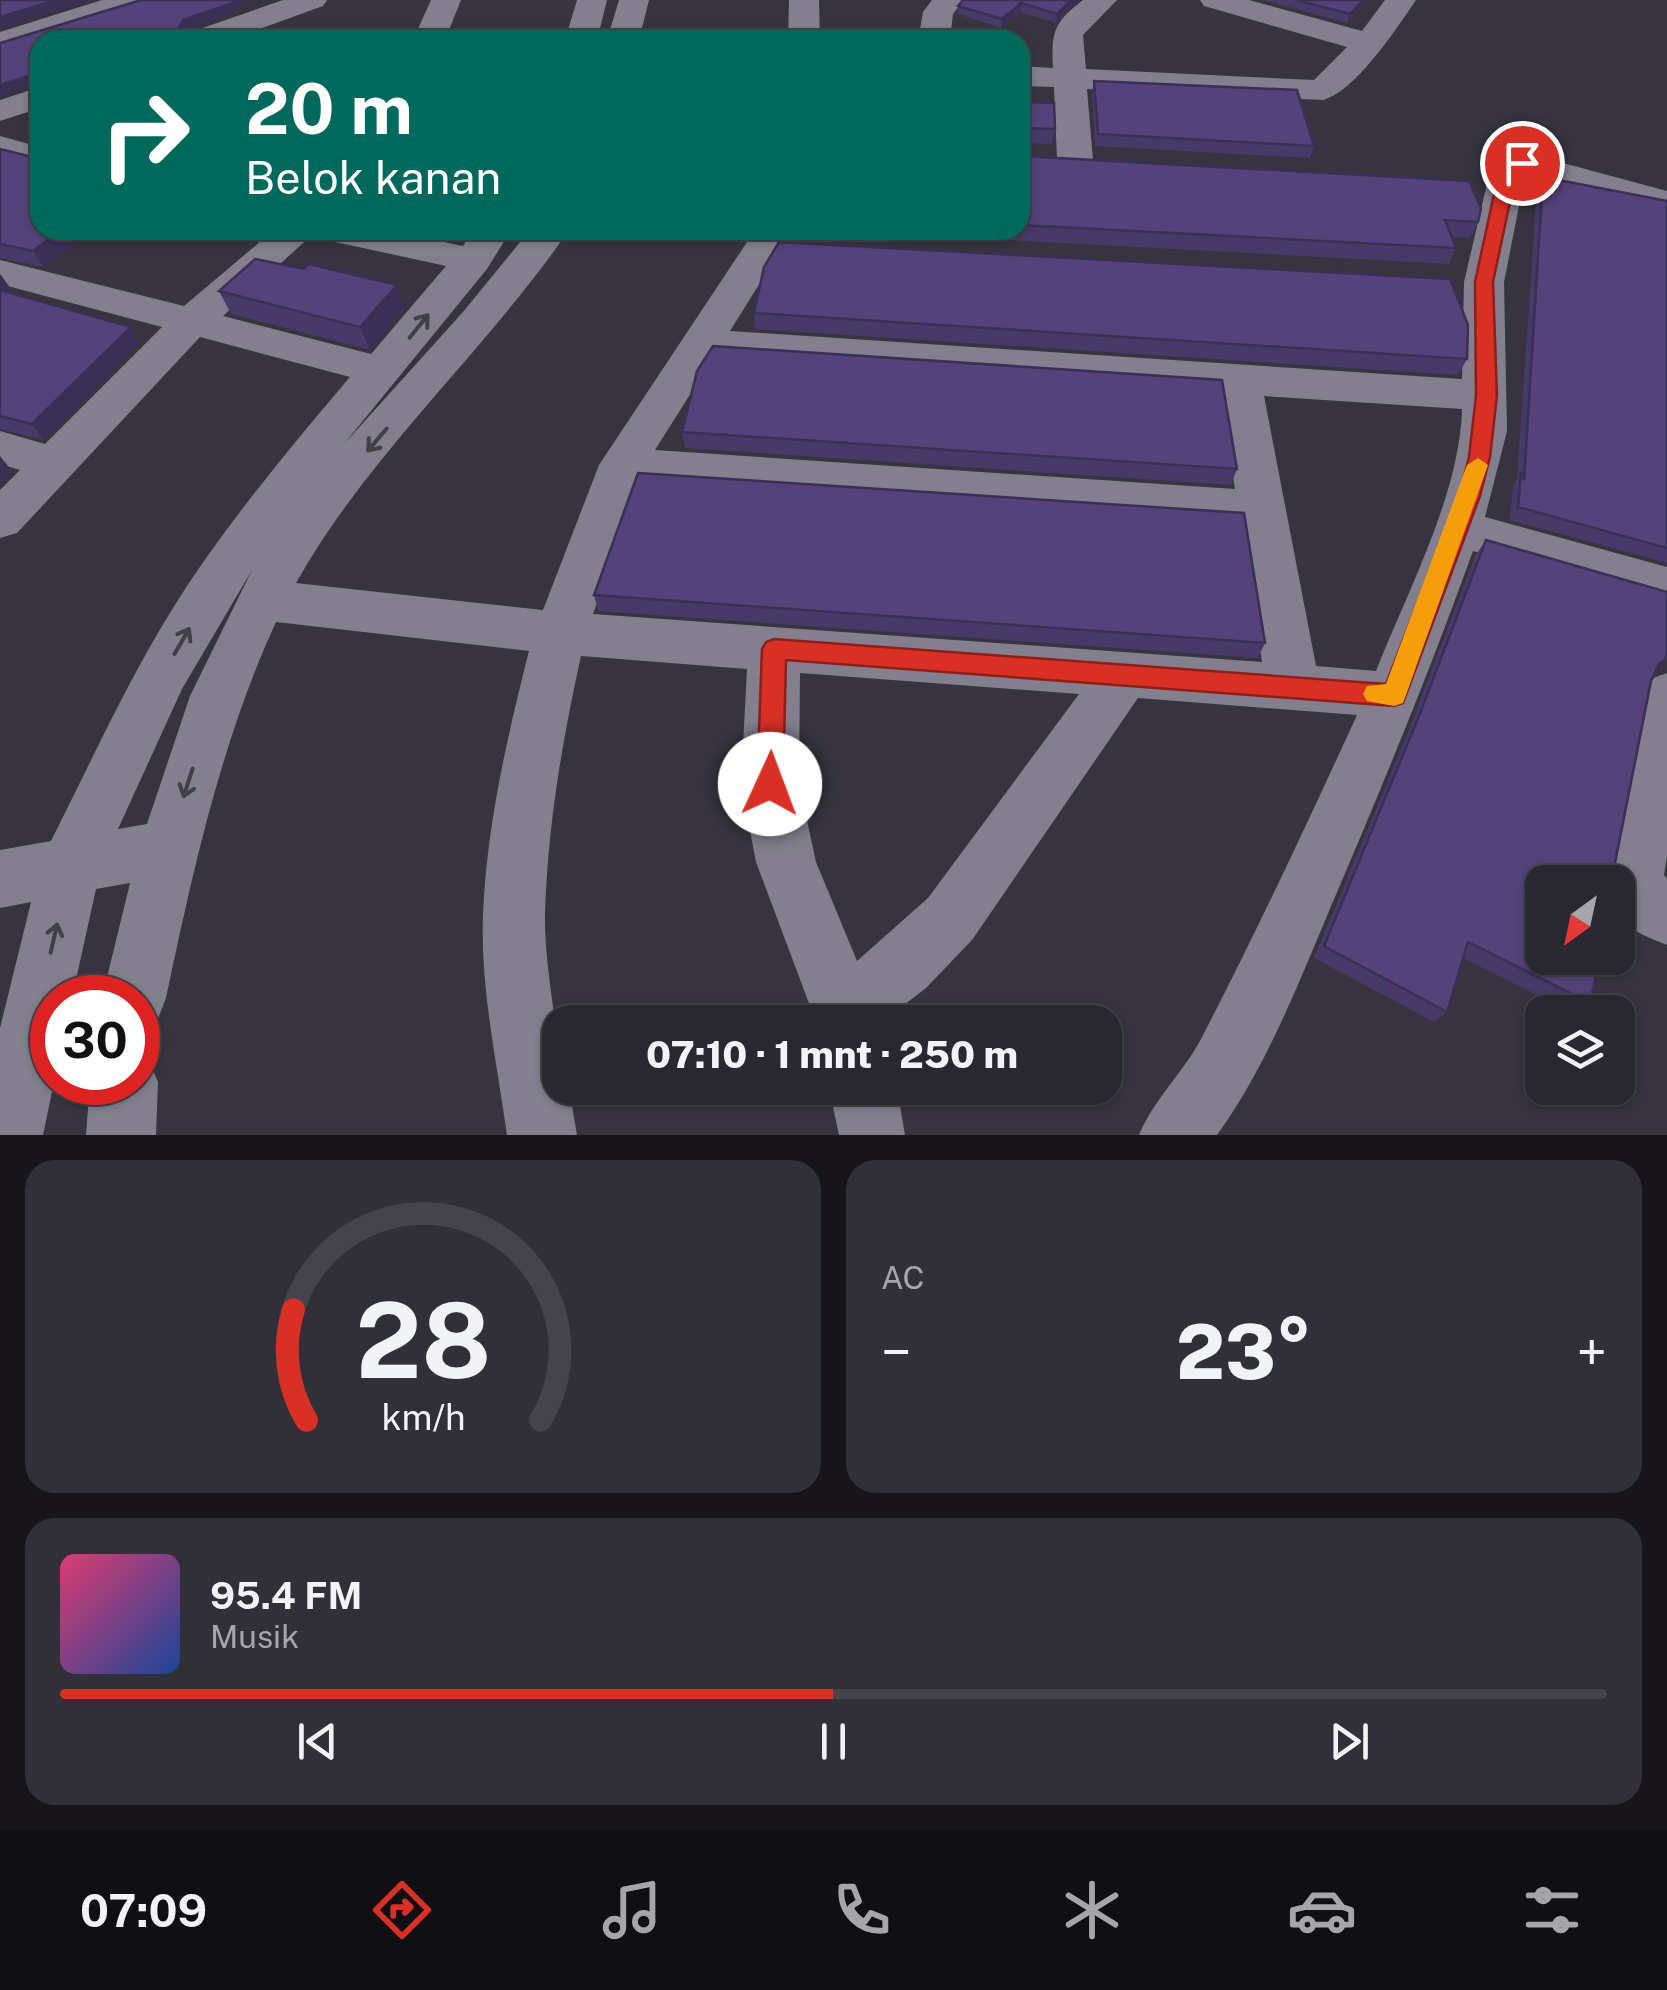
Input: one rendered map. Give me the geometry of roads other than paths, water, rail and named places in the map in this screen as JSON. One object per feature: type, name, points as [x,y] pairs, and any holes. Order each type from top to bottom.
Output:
[{"type":"street","points":[[38,30],[133,0]]},
{"type":"street","points":[[228,30],[313,0]]},
{"type":"street","points":[[300,30],[313,0]]},
{"type":"street","points":[[433,30],[446,0]]},
{"type":"street","points":[[584,30],[592,0]]},
{"type":"street","points":[[626,30],[634,0]]},
{"type":"street","points":[[804,0],[804,30]]},
{"type":"street","points":[[935,30],[938,12],[949,0]]},
{"type":"street","points":[[1075,160],[1067,34],[1078,19],[1102,0]]},
{"type":"street","points":[[1215,0],[1368,43]]},
{"type":"street","points":[[1030,76],[1323,90],[1368,43],[1401,0]]},
{"type":"street","points":[[0,42],[30,33]]},
{"type":"street","points":[[0,111],[30,100]]},
{"type":"street","points":[[0,148],[30,156]]},
{"type":"street","points":[[1038,158],[1114,162]]},
{"type":"street","points":[[1174,1135],[1217,1078],[1278,956],[1394,695],[1457,528],[1480,457],[1486,396],[1464,281],[1484,183],[1513,166],[1542,166],[1667,203]]},
{"type":"street","points":[[0,520],[191,322],[286,240]]},
{"type":"street","points":[[432,240],[483,245]]},
{"type":"street","points":[[139,975],[167,848],[207,722],[261,600],[334,492],[542,240]]},
{"type":"street","points":[[542,1135],[520,994],[514,916],[527,771],[560,632],[622,464],[702,342],[783,240]]},
{"type":"street","points":[[8,1135],[72,864],[160,679],[205,600],[276,495],[382,372],[483,245]]},
{"type":"street","points":[[0,272],[382,372]]},
{"type":"street","points":[[702,342],[1486,396]]},
{"type":"street","points":[[1239,377],[1293,687]]},
{"type":"street","points":[[0,447],[52,464]]},
{"type":"street","points":[[622,464],[1261,509]]},
{"type":"street","points":[[1457,528],[1667,587]]},
{"type":"street","points":[[261,600],[560,632],[1394,695]]},
{"type":"street","points":[[774,649],[770,784],[786,862],[843,1005]]},
{"type":"street","points":[[859,1005],[950,919],[1123,676]]},
{"type":"street","points":[[1667,696],[1634,878],[1636,890],[1667,915]]},
{"type":"street","points":[[0,879],[167,848]]},
{"type":"street","points":[[121,1135],[123,1105]]}]
